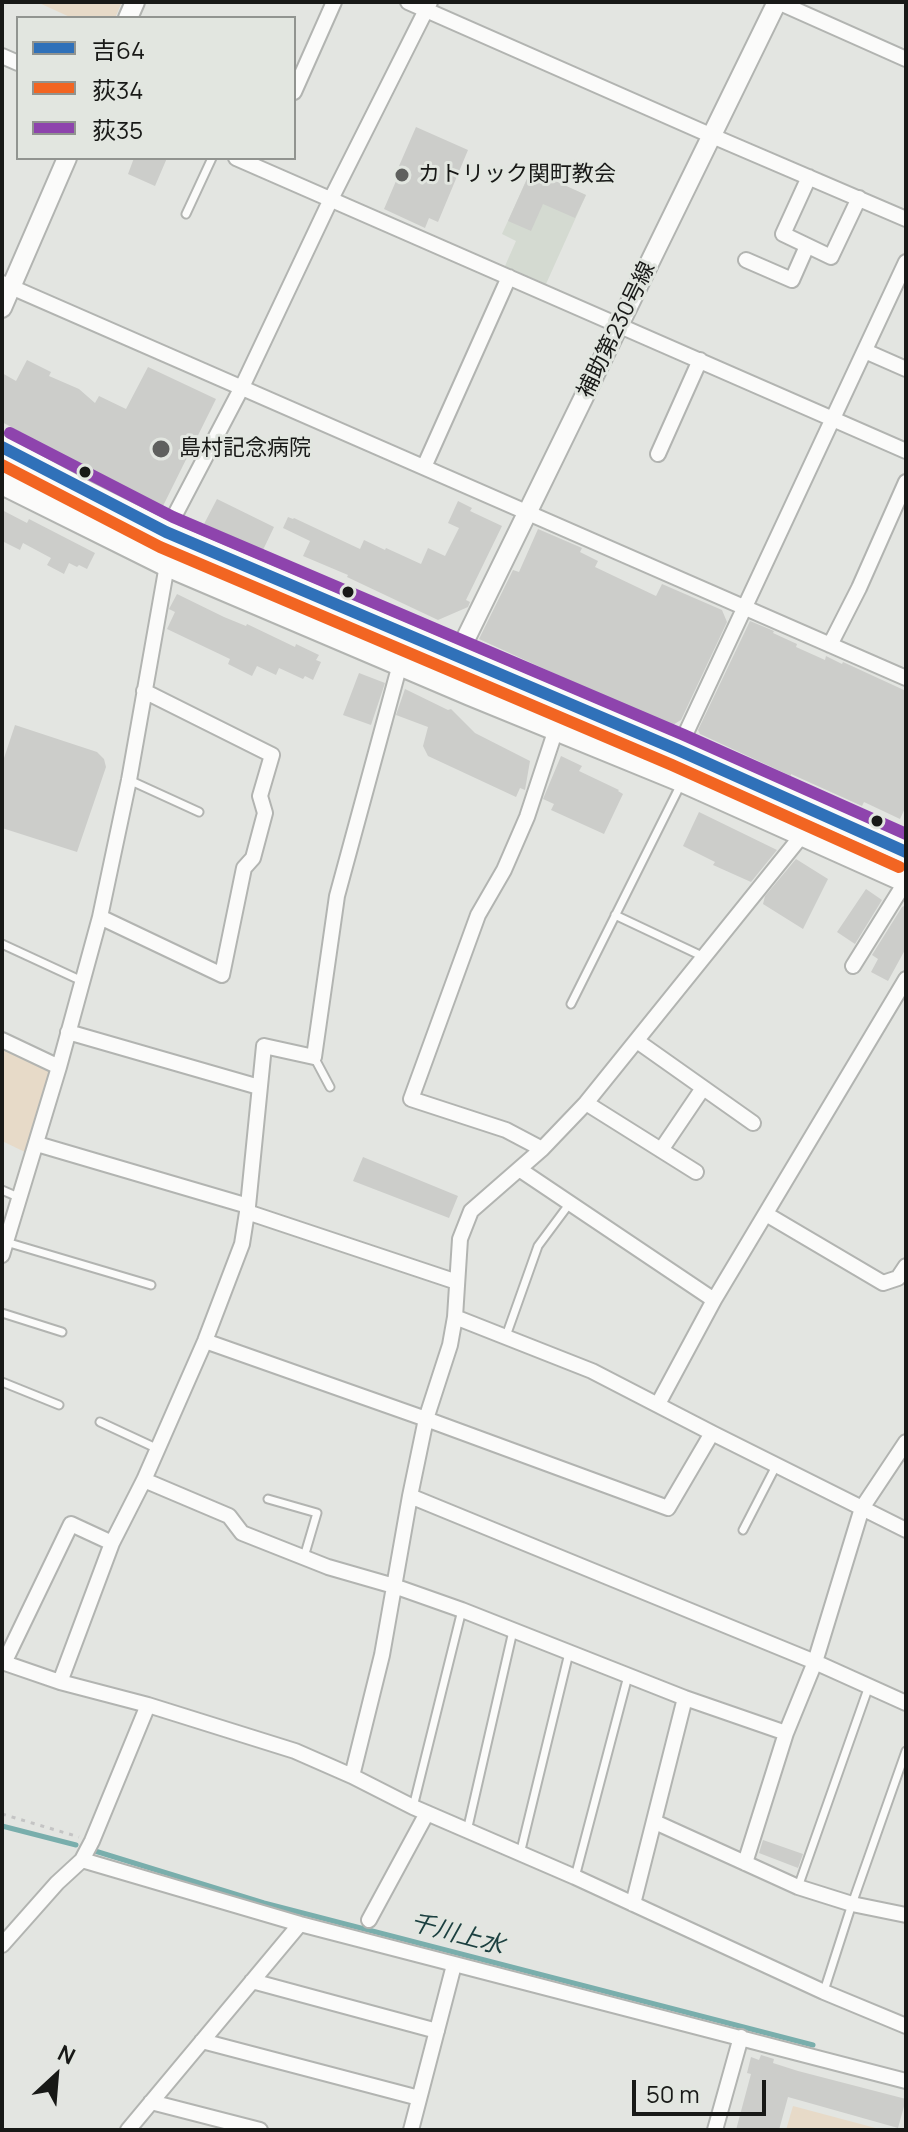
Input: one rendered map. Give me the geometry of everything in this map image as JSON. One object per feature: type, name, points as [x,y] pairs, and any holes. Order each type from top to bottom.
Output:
[{"type":"main road","points":[[2,447],[166,532],[904,846]]},
{"type":"main road","points":[[2,483],[167,565],[683,781],[906,881]]},
{"type":"street","points":[[296,88],[334,2]]},
{"type":"street","points":[[408,2],[428,6],[710,135],[906,219]]},
{"type":"street","points":[[777,2],[906,59]]},
{"type":"street","name":"補助第230号線","points":[[444,683],[777,2]]},
{"type":"street","points":[[166,532],[242,387],[331,199],[428,6]]},
{"type":"street","points":[[2,308],[6,285],[66,160]]},
{"type":"street","points":[[262,163],[331,199],[906,451]]},
{"type":"street","points":[[809,177],[783,234],[831,257],[859,198]]},
{"type":"street","points":[[746,260],[792,280],[807,246]]},
{"type":"street","points":[[678,750],[906,262]]},
{"type":"street","points":[[424,467],[509,277]]},
{"type":"street","points":[[6,285],[906,678]]},
{"type":"street","points":[[865,351],[906,369]]},
{"type":"street","points":[[658,454],[700,360]]},
{"type":"street","points":[[830,645],[906,482]]},
{"type":"street","points":[[5,1238],[37,1144],[100,917],[129,780],[167,565]]},
{"type":"street","points":[[60,1682],[112,1543],[144,1480],[205,1341],[242,1244],[264,1046],[314,1057],[337,896],[400,664]]},
{"type":"street","points":[[100,917],[222,975],[244,868],[253,858],[265,813],[260,796],[272,755],[144,691]]},
{"type":"street","points":[[542,1149],[506,1130],[411,1099],[478,915],[504,870],[527,817],[556,729]]},
{"type":"street","points":[[352,1776],[382,1655],[426,1419],[450,1345],[460,1239],[471,1211],[542,1149],[586,1103],[803,834]]},
{"type":"street","points":[[853,966],[906,881]]},
{"type":"street","points":[[658,1404],[714,1300],[906,979]]},
{"type":"street","points":[[68,1032],[259,1087]]},
{"type":"street","points":[[2,1040],[59,1067]]},
{"type":"street","points":[[637,1041],[753,1123]]},
{"type":"street","points":[[661,1150],[703,1088]]},
{"type":"street","points":[[586,1103],[696,1172]]},
{"type":"street","points":[[37,1144],[248,1209],[457,1282]]},
{"type":"street","points":[[519,1169],[714,1300]]},
{"type":"street","points":[[766,1214],[883,1283],[898,1278],[906,1266]]},
{"type":"street","points":[[455,1317],[592,1371],[906,1530]]},
{"type":"street","points":[[205,1341],[668,1508],[712,1433]]},
{"type":"street","points":[[745,1863],[786,1733],[815,1662],[862,1508],[906,1442]]},
{"type":"street","points":[[144,1480],[229,1516],[242,1533],[328,1567],[462,1610],[685,1698],[786,1733]]},
{"type":"street","points":[[410,1496],[815,1662],[906,1703]]},
{"type":"street","points":[[112,1543],[71,1524],[3,1663],[295,1751],[824,1992],[906,2026]]},
{"type":"street","points":[[633,1904],[685,1698]]},
{"type":"street","points":[[2,1945],[57,1883],[82,1860],[148,1705]]},
{"type":"street","points":[[369,1920],[420,1810]]},
{"type":"street","points":[[655,1822],[798,1887],[852,1904],[906,1915]]},
{"type":"street","points":[[82,1860],[300,1924],[906,2081]]},
{"type":"street","points":[[128,2130],[300,1924]]},
{"type":"street","points":[[411,2130],[454,1965]]},
{"type":"street","points":[[252,1981],[437,2031]]},
{"type":"street","points":[[715,2130],[741,2037]]},
{"type":"street","points":[[202,2041],[419,2098]]},
{"type":"street","points":[[151,2102],[260,2130]]},
{"type":"lane","points":[[186,214],[211,160]]},
{"type":"lane","points":[[129,780],[199,812]]},
{"type":"lane","points":[[571,1004],[683,781]]},
{"type":"lane","points":[[615,915],[704,957]]},
{"type":"lane","points":[[2,944],[82,981]]},
{"type":"lane","points":[[314,1057],[330,1087]]},
{"type":"lane","points":[[2,1190],[20,1198]]},
{"type":"lane","points":[[506,1337],[538,1246],[570,1203]]},
{"type":"lane","points":[[5,1238],[151,1285]]},
{"type":"lane","points":[[2,1313],[62,1332]]},
{"type":"lane","points":[[2,1382],[59,1405]]},
{"type":"lane","points":[[100,1422],[158,1449]]},
{"type":"lane","points":[[743,1530],[777,1464]]},
{"type":"lane","points":[[268,1499],[317,1513],[304,1557]]},
{"type":"lane","points":[[420,1810],[462,1610]]},
{"type":"lane","points":[[467,1831],[513,1631]]},
{"type":"lane","points":[[520,1854],[569,1653]]},
{"type":"lane","points":[[575,1877],[628,1676]]},
{"type":"lane","points":[[798,1887],[869,1686]]},
{"type":"lane","points":[[824,1992],[906,1751]]},
{"type":"path","points":[[2,1814],[92,1841]]},
{"type":"shaded area","points":[[37,2],[122,2],[116,16],[68,16]]},
{"type":"shaded area","points":[[531,170],[586,195],[546,284],[505,266],[516,241],[502,234]]},
{"type":"shaded area","points":[[2,1046],[51,1070],[27,1153],[2,1141]]},
{"type":"shaded area","points":[[793,2106],[883,2130],[786,2130]]},
{"type":"building","points":[[416,127],[468,150],[438,222],[429,218],[425,228],[384,209]]},
{"type":"building","points":[[133,160],[166,160],[155,186],[128,174]]},
{"type":"building","points":[[531,170],[586,195],[575,218],[543,204],[531,231],[508,221]]},
{"type":"building","points":[[27,360],[51,372],[49,376],[79,389],[95,403],[99,396],[126,409],[148,367],[216,399],[163,506],[115,484],[2,422],[2,373],[16,381]]},
{"type":"building","points":[[217,499],[274,527],[263,550],[204,524]]},
{"type":"building","points":[[458,501],[472,508],[470,511],[502,526],[466,600],[470,602],[468,607],[438,620],[303,556],[310,541],[283,528],[288,517],[294,518],[360,549],[364,540],[421,564],[428,548],[445,556],[459,528],[448,523]]},
{"type":"building","points":[[2,510],[27,523],[29,519],[95,553],[87,569],[69,563],[64,574],[47,565],[51,558],[23,543],[20,550],[2,541]]},
{"type":"building","points":[[538,529],[582,548],[580,552],[598,561],[595,567],[656,596],[662,584],[722,610],[727,622],[681,720],[671,726],[561,679],[479,639],[513,570],[519,572]]},
{"type":"building","points":[[177,594],[224,617],[319,655],[316,660],[321,662],[313,680],[279,668],[276,675],[257,666],[252,676],[228,664],[230,659],[167,629],[175,612],[169,609]]},
{"type":"building","points":[[750,621],[797,644],[796,647],[825,660],[826,656],[843,662],[906,691],[906,806],[900,819],[864,802],[862,806],[791,776],[700,734],[698,730]]},
{"type":"building","points":[[359,673],[385,683],[371,725],[343,715]]},
{"type":"building","points":[[405,689],[451,709],[475,733],[530,761],[525,790],[520,788],[516,797],[428,756],[423,746],[428,727],[396,715]]},
{"type":"building","points":[[15,725],[97,752],[104,759],[106,767],[77,852],[2,828],[2,764]]},
{"type":"building","points":[[561,756],[582,766],[579,771],[623,794],[604,834],[551,810],[554,804],[543,799]]},
{"type":"building","points":[[699,812],[777,850],[751,882],[713,865],[715,862],[683,846]]},
{"type":"building","points":[[796,859],[828,879],[803,929],[763,904],[765,896]]},
{"type":"building","points":[[866,889],[882,900],[855,944],[837,932]]},
{"type":"building","points":[[906,905],[906,948],[888,981],[871,972],[878,959],[872,955]]},
{"type":"building","points":[[363,1157],[458,1196],[449,1218],[353,1181]]},
{"type":"building","points":[[763,1840],[803,1854],[798,1868],[759,1853]]},
{"type":"building","points":[[761,2055],[774,2059],[773,2063],[798,2071],[906,2099],[898,2128],[788,2097],[779,2130],[736,2130],[751,2074],[747,2073],[751,2057],[759,2060]]},
{"type":"waterway","name":"千川上水","points":[[2,1826],[76,1845]]},
{"type":"waterway","name":"千川上水","points":[[95,1851],[264,1903],[813,2045]]},
{"type":"transit line","name":"荻35","points":[[10,433],[173,517],[684,735],[906,834]]},
{"type":"transit line","name":"吉64","points":[[2,447],[166,532],[678,750],[906,852]]},
{"type":"transit line","name":"荻34","points":[[2,465],[160,547],[672,765],[899,867]]},
{"type":"place","name":"カトリック関町教会","points":[[402,175]]},
{"type":"place","name":"島村記念病院","points":[[161,449]]}]
